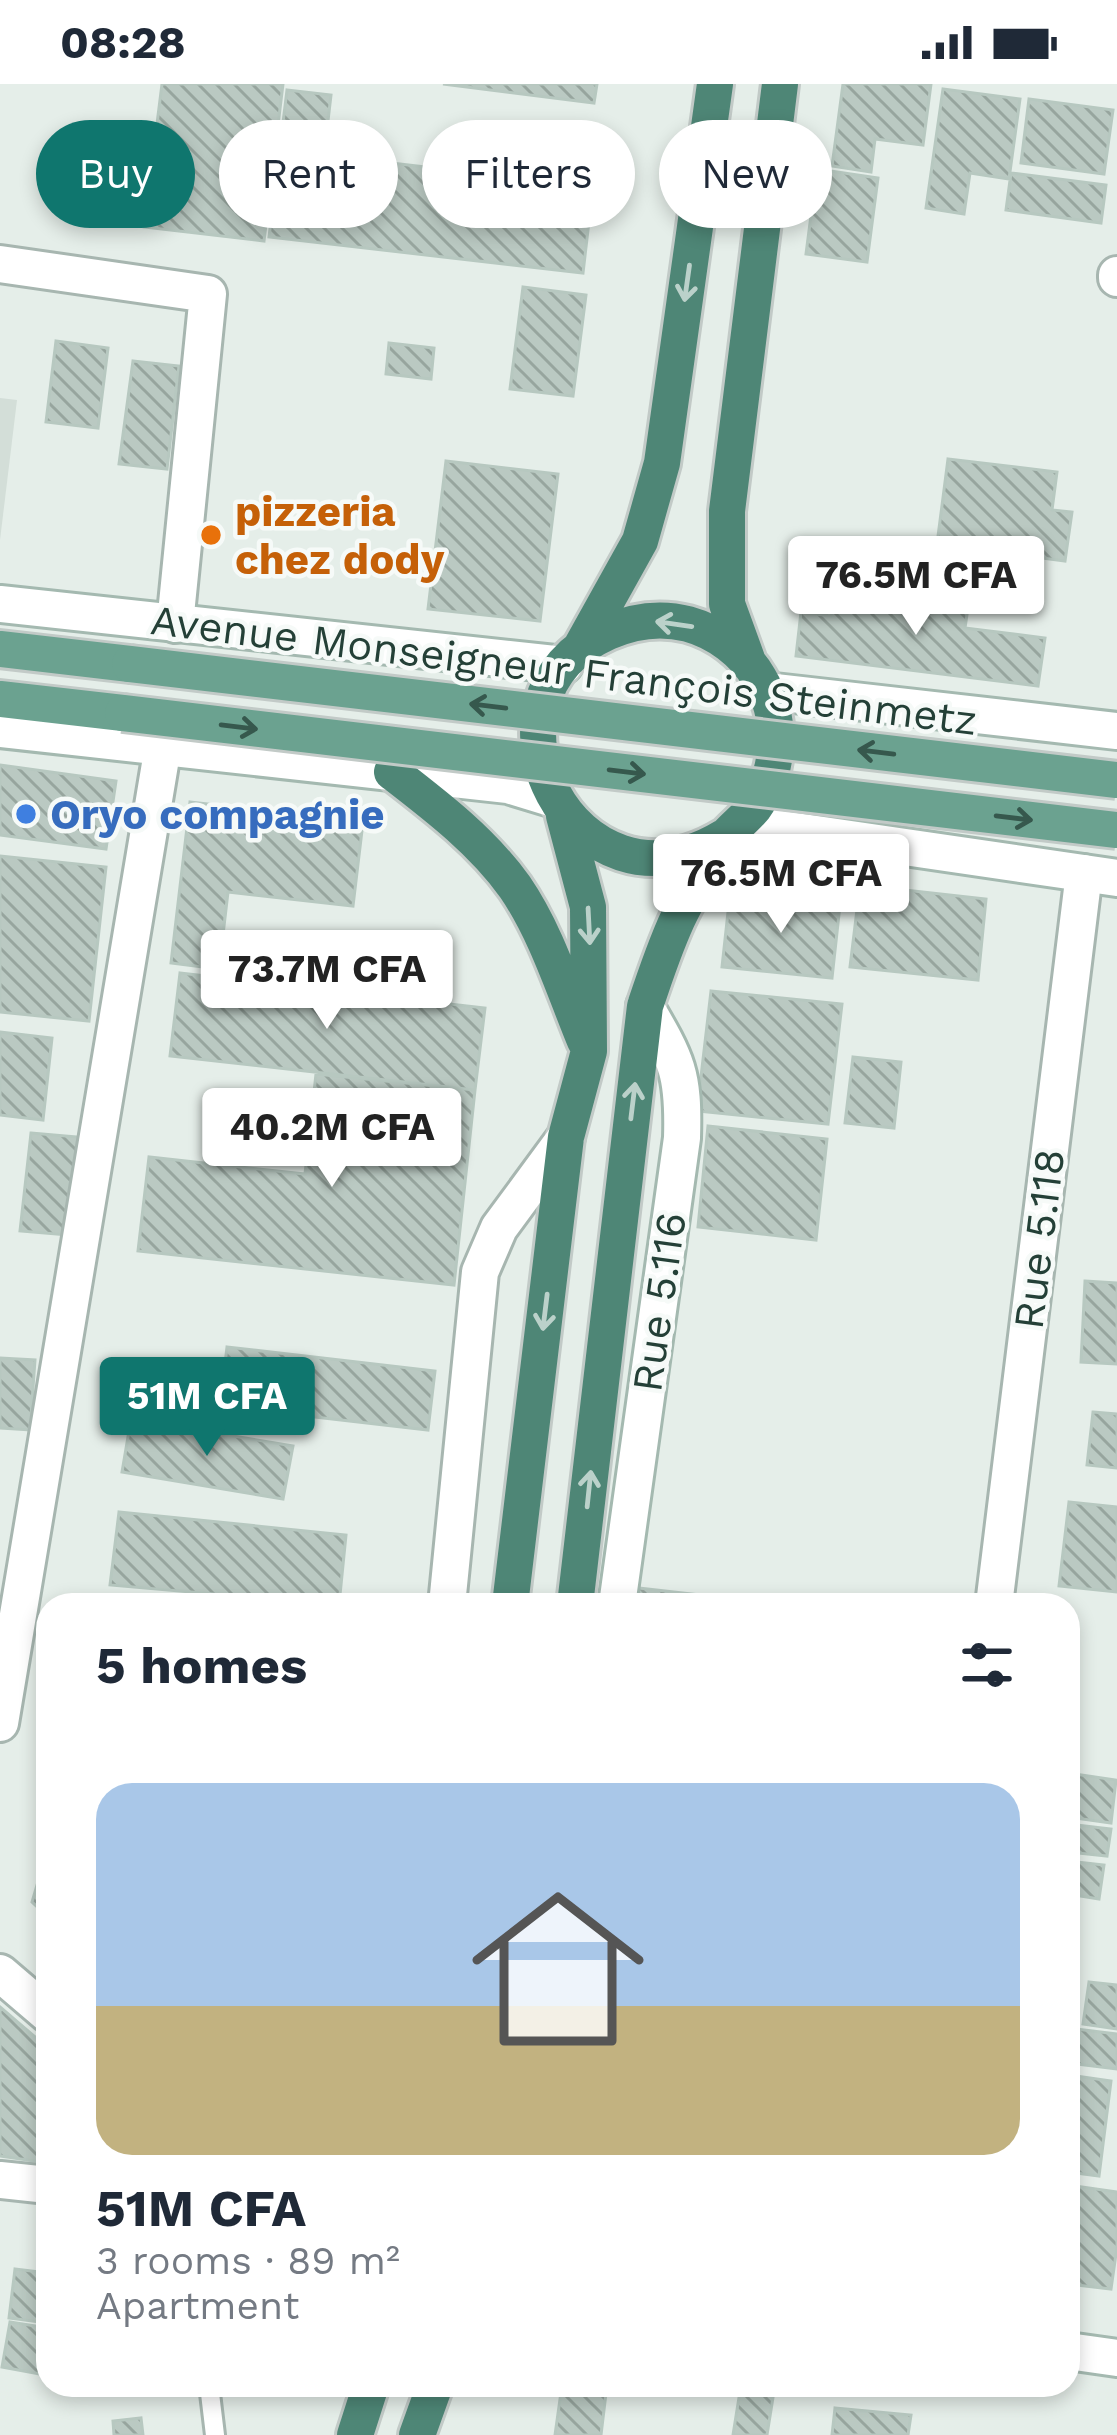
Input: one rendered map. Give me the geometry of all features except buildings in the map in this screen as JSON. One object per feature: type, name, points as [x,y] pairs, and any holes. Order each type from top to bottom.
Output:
[{"type":"highway","points":[[511,1593],[566,1137],[589,1052],[588,907],[539,759],[538,731],[549,690],[640,541],[662,463],[715,84]]},
{"type":"highway","points":[[576,1593],[645,1006],[680,913],[732,830],[760,798],[772,768],[775,721],[727,604],[728,511],[780,84]]},
{"type":"highway","points":[[572,657],[596,637],[632,623],[671,621],[708,631],[757,677]]},
{"type":"highway","points":[[392,772],[461,826],[514,886],[537,928],[589,1052]]},
{"type":"highway","points":[[558,806],[596,842],[638,857],[683,855],[732,830]]},
{"type":"highway","points":[[355,2435],[367,2397]]},
{"type":"highway","points":[[417,2435],[431,2397]]},
{"type":"main road","name":"Avenue Monseigneur François Steinmetz","points":[[0,649],[1117,780]]},
{"type":"main road","points":[[0,699],[1117,830]]},
{"type":"street","points":[[0,264],[208,295],[175,624]]},
{"type":"street","name":"Avenue Monseigneur François Steinmetz","points":[[0,604],[175,624],[572,657]]},
{"type":"street","name":"Avenue Monseigneur François Steinmetz","points":[[757,677],[1117,731]]},
{"type":"street","points":[[0,729],[508,785],[558,806]]},
{"type":"street","points":[[0,1723],[163,746]]},
{"type":"street","points":[[732,830],[1101,876]]},
{"type":"street","name":"Rue 5.118","points":[[996,1593],[1101,876]]},
{"type":"street","name":"Rue 5.116","points":[[619,1593],[682,1138],[677,1060],[645,1006]]},
{"type":"street","points":[[448,1593],[480,1272],[499,1228],[566,1137]]},
{"type":"street","points":[[0,1973],[36,2004]]},
{"type":"street","points":[[0,2180],[36,2184]]},
{"type":"street","points":[[1080,2353],[1117,2358]]},
{"type":"lane","points":[[210,2397],[215,2435]]},
{"type":"shaded area","points":[[0,398],[17,400],[0,540]]},
{"type":"place","name":"pizzeria chez dody","points":[[211,535]]},
{"type":"place","name":"Oryo compagnie","points":[[26,814]]}]
